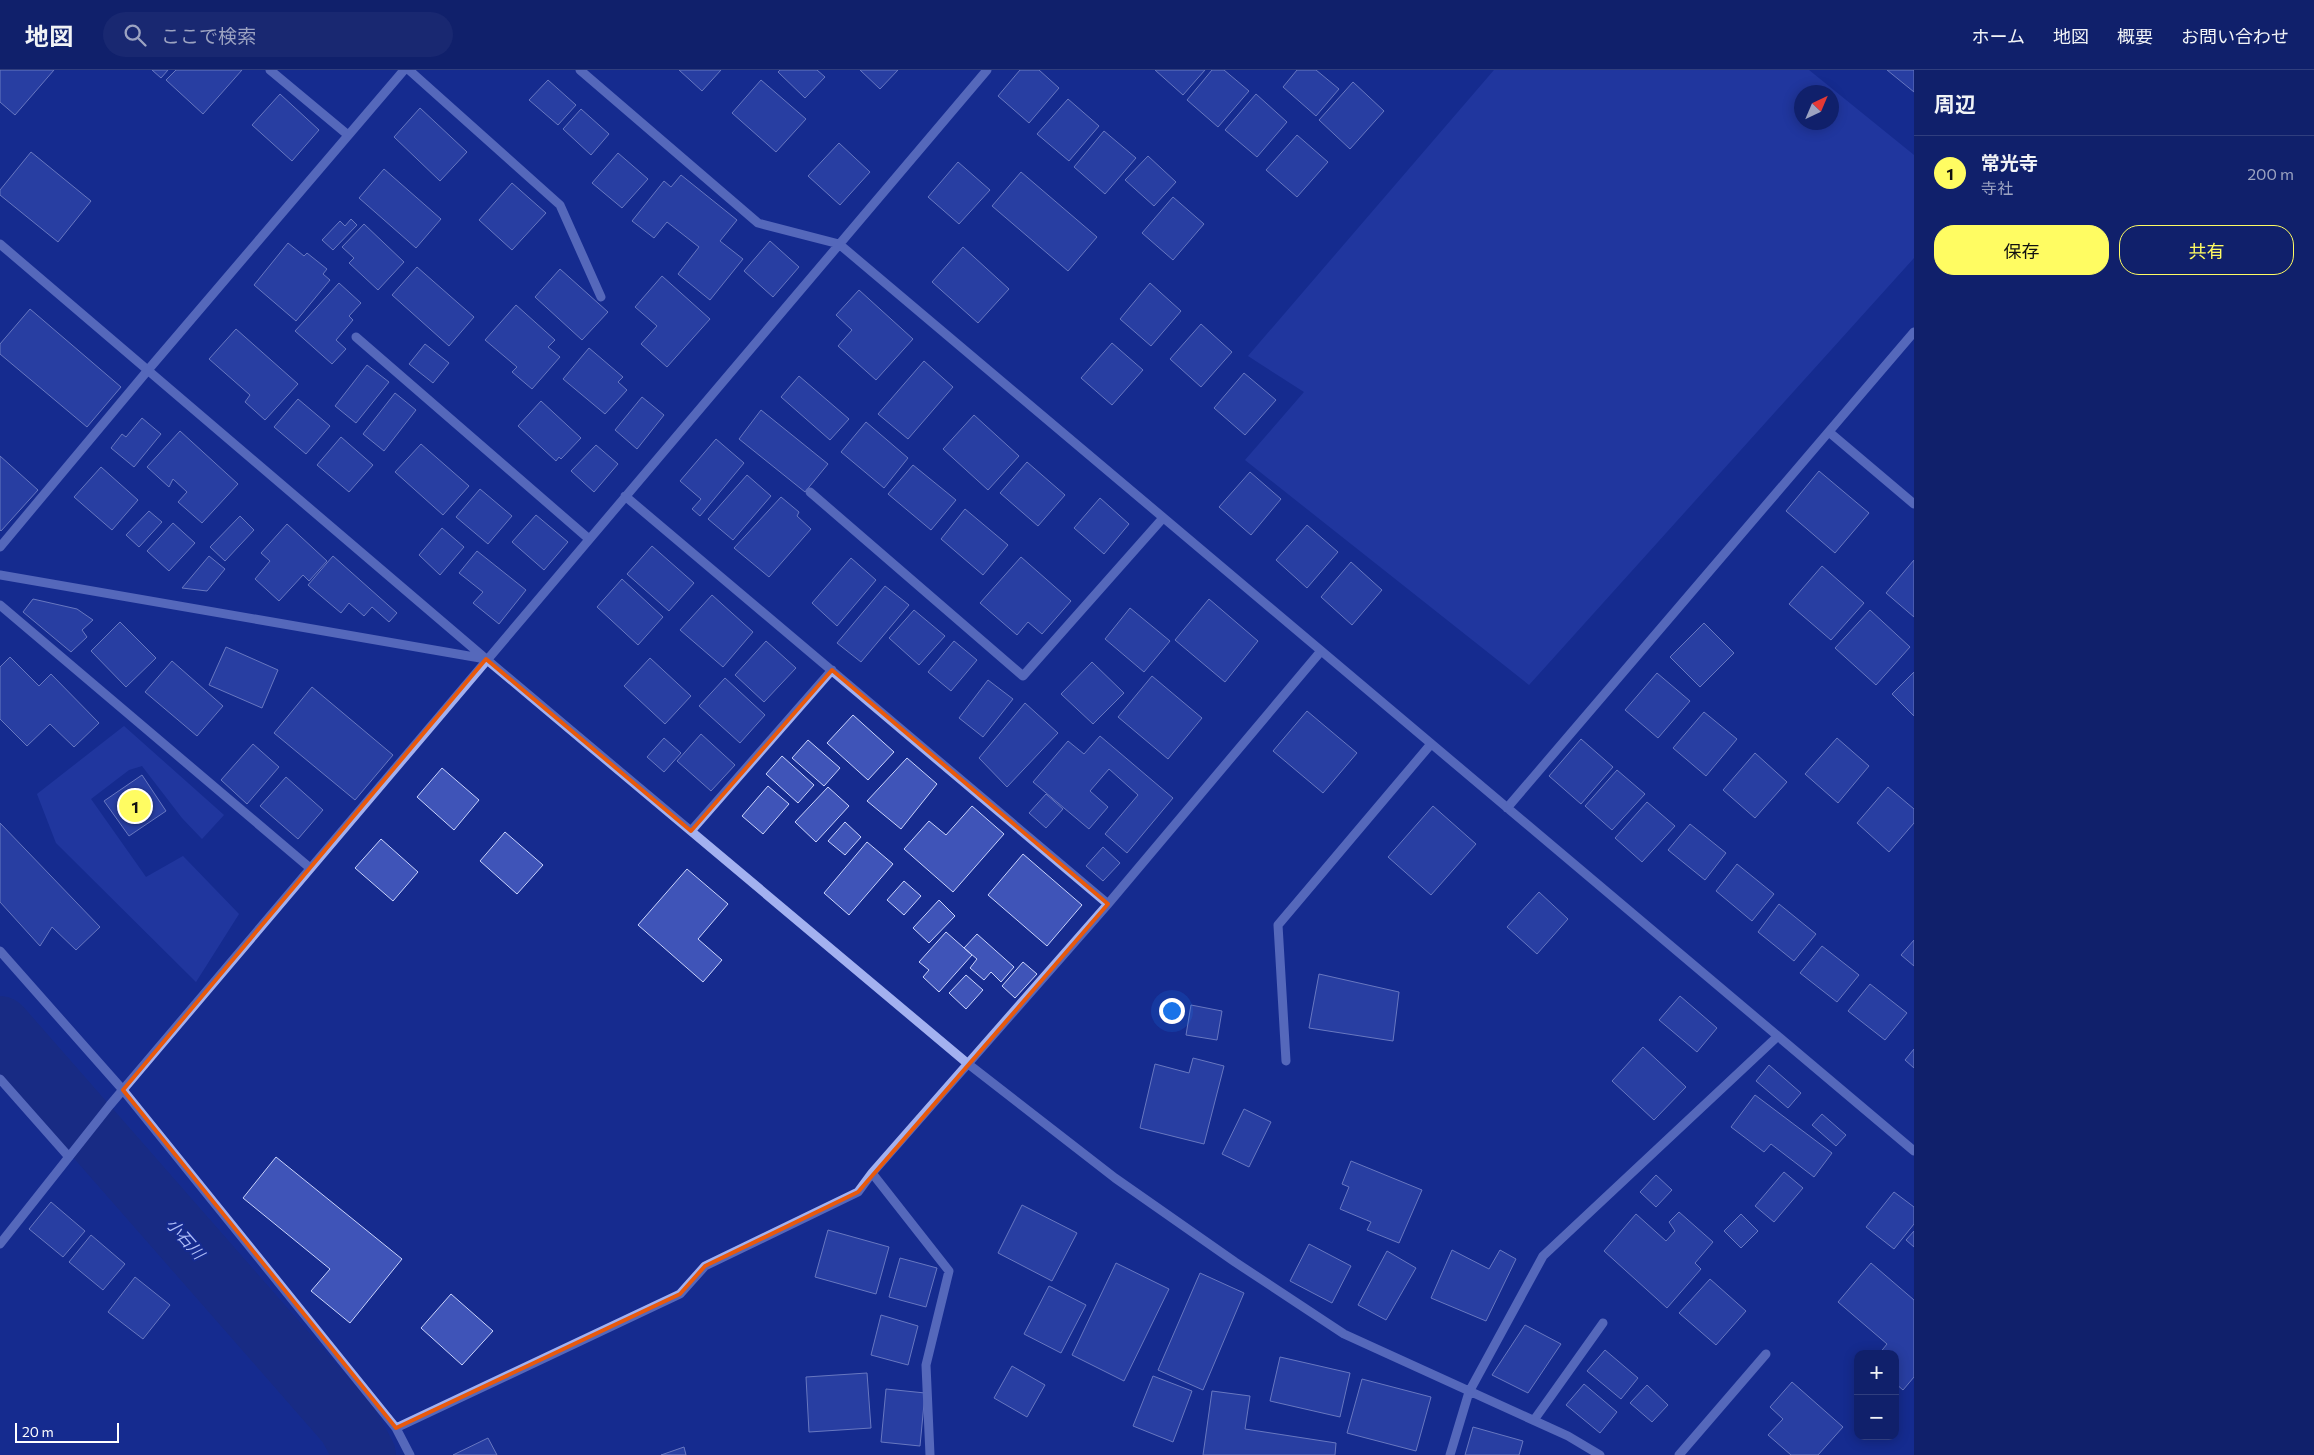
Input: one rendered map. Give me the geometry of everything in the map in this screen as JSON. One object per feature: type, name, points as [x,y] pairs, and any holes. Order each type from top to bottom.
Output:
[{"type":"street","points":[[270,70],[348,135]]},
{"type":"street","points":[[0,547],[404,70]]},
{"type":"street","points":[[409,70],[560,205],[601,297]]},
{"type":"street","points":[[580,70],[758,223],[839,244],[1914,1151]]},
{"type":"street","points":[[0,1244],[122,1090],[987,70]]},
{"type":"street","points":[[0,244],[486,659],[967,1063],[1115,1178],[1235,1262],[1344,1334],[1568,1436],[1600,1455]]},
{"type":"street","points":[[1507,808],[1914,332]]},
{"type":"street","points":[[356,337],[589,539]]},
{"type":"street","points":[[1829,432],[1914,504]]},
{"type":"street","points":[[810,492],[1023,676],[1163,518]]},
{"type":"street","points":[[625,496],[1108,904]]},
{"type":"street","points":[[0,575],[486,659]]},
{"type":"street","points":[[0,605],[310,868]]},
{"type":"street","points":[[396,1428],[680,1294],[704,1266],[858,1192],[872,1173],[967,1063],[1108,904],[1321,651]]},
{"type":"street","points":[[691,831],[832,670]]},
{"type":"street","points":[[1286,1061],[1278,925],[1431,744]]},
{"type":"street","points":[[0,951],[122,1090],[396,1428],[410,1455]]},
{"type":"street","points":[[1450,1455],[1469,1392],[1543,1256],[1778,1036]]},
{"type":"street","points":[[0,1079],[69,1157]]},
{"type":"street","points":[[872,1173],[949,1271],[926,1365],[930,1455]]},
{"type":"street","points":[[1534,1420],[1603,1323]]},
{"type":"street","points":[[1679,1455],[1766,1354]]},
{"type":"highlighted area","points":[[486,659],[691,831],[832,670],[1108,904],[858,1192],[705,1266],[680,1294],[396,1428],[123,1090]]},
{"type":"shaded area","points":[[1494,70],[1809,70],[1828,85],[1794,85],[1794,130],[1839,130],[1839,94],[1914,155],[1914,258],[1529,685],[1245,460],[1304,392],[1248,356]]},
{"type":"shaded area","points":[[124,726],[224,815],[202,839],[182,818],[142,766],[129,770],[91,799],[146,877],[183,856],[239,914],[196,982],[56,843],[37,794]]},
{"type":"building","points":[[0,70],[54,70],[15,115],[0,102]]},
{"type":"building","points":[[152,70],[168,70],[161,78]]},
{"type":"building","points":[[176,70],[242,70],[203,114],[166,80]]},
{"type":"building","points":[[679,70],[721,70],[702,91]]},
{"type":"building","points":[[780,70],[817,70],[825,77],[805,98],[778,72]]},
{"type":"building","points":[[860,70],[898,70],[880,89]]},
{"type":"building","points":[[1020,70],[1039,70],[1059,88],[1029,123],[998,96]]},
{"type":"building","points":[[1155,70],[1205,70],[1183,95]]},
{"type":"building","points":[[1212,70],[1224,70],[1249,91],[1218,127],[1187,100]]},
{"type":"building","points":[[1297,70],[1316,70],[1339,89],[1316,116],[1283,87]]},
{"type":"building","points":[[1887,70],[1914,70],[1914,92]]},
{"type":"building","points":[[548,80],[576,105],[558,125],[529,100]]},
{"type":"building","points":[[761,80],[806,119],[776,152],[732,113]]},
{"type":"building","points":[[1353,82],[1384,111],[1350,149],[1319,120]]},
{"type":"building","points":[[280,94],[319,130],[292,161],[252,125]]},
{"type":"building","points":[[1256,94],[1287,122],[1257,157],[1225,130]]},
{"type":"building","points":[[1068,99],[1099,126],[1069,161],[1037,134]]},
{"type":"building","points":[[420,108],[467,152],[440,181],[394,137]]},
{"type":"building","points":[[581,109],[609,134],[591,155],[563,129]]},
{"type":"building","points":[[1104,131],[1136,158],[1105,194],[1074,167]]},
{"type":"building","points":[[1297,135],[1328,162],[1297,197],[1266,170]]},
{"type":"building","points":[[839,143],[870,172],[840,205],[808,176]]},
{"type":"building","points":[[31,152],[91,201],[58,242],[0,195],[0,190]]},
{"type":"building","points":[[618,153],[648,179],[622,208],[592,183]]},
{"type":"building","points":[[1148,156],[1176,182],[1154,206],[1125,180]]},
{"type":"building","points":[[958,162],[990,190],[959,224],[928,197]]},
{"type":"building","points":[[384,169],[441,219],[416,248],[359,198]]},
{"type":"building","points":[[1021,172],[1097,237],[1068,271],[992,206]]},
{"type":"building","points":[[681,175],[737,220],[720,241],[743,259],[710,300],[678,274],[699,247],[667,222],[654,238],[632,221],[664,181],[671,187]]},
{"type":"building","points":[[512,183],[546,213],[512,250],[479,220]]},
{"type":"building","points":[[1173,197],[1204,224],[1173,260],[1142,233]]},
{"type":"building","points":[[351,219],[357,225],[333,250],[322,240],[340,221],[345,226]]},
{"type":"building","points":[[364,224],[404,262],[378,290],[349,263],[354,258],[342,247]]},
{"type":"building","points":[[770,241],[799,267],[773,297],[744,271]]},
{"type":"building","points":[[288,243],[304,256],[307,253],[327,269],[323,274],[330,280],[296,321],[254,285]]},
{"type":"building","points":[[963,247],[1009,289],[978,323],[932,282]]},
{"type":"building","points":[[417,267],[474,317],[449,346],[392,295]]},
{"type":"building","points":[[560,269],[608,312],[582,340],[535,297]]},
{"type":"building","points":[[662,276],[710,319],[667,367],[641,344],[657,326],[635,307]]},
{"type":"building","points":[[339,283],[361,303],[349,316],[353,320],[336,340],[346,349],[332,364],[295,331]]},
{"type":"building","points":[[1150,283],[1181,311],[1151,346],[1120,319]]},
{"type":"building","points":[[859,290],[913,339],[876,380],[838,346],[852,330],[836,315]]},
{"type":"building","points":[[516,305],[555,340],[548,347],[560,357],[532,389],[512,372],[517,367],[485,340]]},
{"type":"building","points":[[30,309],[121,387],[87,427],[0,354],[0,344]]},
{"type":"building","points":[[1201,324],[1232,352],[1201,387],[1170,359]]},
{"type":"building","points":[[236,329],[298,384],[265,420],[245,402],[250,395],[209,359]]},
{"type":"building","points":[[1112,343],[1143,370],[1112,405],[1081,378]]},
{"type":"building","points":[[425,344],[449,363],[433,383],[409,364]]},
{"type":"building","points":[[589,348],[623,377],[618,382],[627,390],[605,414],[563,379]]},
{"type":"building","points":[[924,361],[953,387],[908,439],[878,414]]},
{"type":"building","points":[[367,365],[389,382],[356,423],[335,406]]},
{"type":"building","points":[[1244,373],[1276,400],[1245,435],[1214,408]]},
{"type":"building","points":[[799,376],[849,419],[830,440],[781,397]]},
{"type":"building","points":[[395,393],[416,410],[384,451],[363,434]]},
{"type":"building","points":[[642,397],[664,415],[637,449],[615,430]]},
{"type":"building","points":[[298,399],[330,426],[306,454],[274,427]]},
{"type":"building","points":[[541,401],[581,438],[561,459],[559,457],[556,461],[518,426]]},
{"type":"building","points":[[761,410],[828,464],[805,492],[739,439]]},
{"type":"building","points":[[974,415],[1019,456],[988,490],[943,449]]},
{"type":"building","points":[[142,418],[161,434],[134,467],[111,448],[122,434],[126,437]]},
{"type":"building","points":[[866,422],[908,458],[884,488],[841,452]]},
{"type":"building","points":[[180,431],[238,484],[202,523],[178,502],[187,492],[173,479],[169,487],[147,467]]},
{"type":"building","points":[[341,437],[373,465],[349,492],[317,465]]},
{"type":"building","points":[[716,439],[744,463],[700,516],[692,509],[701,499],[680,481]]},
{"type":"building","points":[[421,444],[469,486],[443,515],[395,472]]},
{"type":"building","points":[[596,445],[618,464],[594,492],[571,471]]},
{"type":"building","points":[[0,456],[38,490],[1,531],[0,530]]},
{"type":"building","points":[[1027,462],[1065,495],[1038,526],[1000,493]]},
{"type":"building","points":[[913,465],[956,500],[931,530],[888,494]]},
{"type":"building","points":[[101,467],[138,500],[112,530],[74,497]]},
{"type":"building","points":[[1819,471],[1869,513],[1835,553],[1786,511]]},
{"type":"building","points":[[1250,472],[1281,499],[1251,535],[1219,507]]},
{"type":"building","points":[[747,475],[771,496],[733,540],[708,519]]},
{"type":"building","points":[[480,489],[512,516],[488,544],[456,517]]},
{"type":"building","points":[[781,497],[799,512],[797,516],[811,529],[769,577],[734,548]]},
{"type":"building","points":[[1100,498],[1129,524],[1104,554],[1074,528]]},
{"type":"building","points":[[965,509],[1008,545],[983,575],[941,539]]},
{"type":"building","points":[[149,511],[162,522],[139,547],[126,535]]},
{"type":"building","points":[[536,515],[568,542],[544,570],[512,542]]},
{"type":"building","points":[[240,516],[254,530],[225,561],[210,547]]},
{"type":"building","points":[[173,523],[195,543],[169,571],[147,551]]},
{"type":"building","points":[[287,524],[327,561],[309,581],[303,575],[279,601],[255,579],[270,561],[261,553]]},
{"type":"building","points":[[1307,525],[1338,552],[1307,588],[1276,560]]},
{"type":"building","points":[[442,528],[464,547],[440,575],[419,555]]},
{"type":"building","points":[[652,546],[694,583],[669,611],[627,574]]},
{"type":"building","points":[[477,551],[526,590],[499,624],[473,603],[483,592],[459,573]]},
{"type":"building","points":[[209,556],[225,569],[207,591],[182,588]]},
{"type":"building","points":[[333,556],[397,613],[389,622],[372,607],[364,616],[349,603],[341,613],[308,585]]},
{"type":"building","points":[[1021,557],[1071,601],[1042,634],[1028,622],[1017,635],[980,603]]},
{"type":"building","points":[[851,558],[876,580],[837,626],[812,603]]},
{"type":"building","points":[[1914,560],[1914,617],[1886,593]]},
{"type":"building","points":[[1351,562],[1382,590],[1352,625],[1321,597]]},
{"type":"building","points":[[1822,566],[1864,603],[1831,640],[1789,604]]},
{"type":"building","points":[[622,579],[663,617],[638,645],[597,607]]},
{"type":"building","points":[[885,586],[909,605],[861,662],[837,643]]},
{"type":"building","points":[[712,595],[753,632],[723,667],[680,630]]},
{"type":"building","points":[[33,599],[77,609],[93,620],[82,630],[87,637],[71,652],[23,612]]},
{"type":"building","points":[[1209,599],[1258,641],[1225,682],[1175,640]]},
{"type":"building","points":[[1130,608],[1170,641],[1144,672],[1105,639]]},
{"type":"building","points":[[914,610],[945,636],[919,665],[889,638]]},
{"type":"building","points":[[1870,610],[1910,647],[1876,685],[1835,648]]},
{"type":"building","points":[[120,622],[156,658],[126,687],[91,651]]},
{"type":"building","points":[[1704,623],[1734,653],[1700,687],[1670,657]]},
{"type":"building","points":[[766,641],[796,668],[764,702],[735,675]]},
{"type":"building","points":[[954,641],[977,660],[951,691],[928,672]]},
{"type":"building","points":[[226,647],[278,670],[262,708],[209,685]]},
{"type":"building","points":[[10,657],[39,686],[51,674],[99,723],[74,747],[50,724],[27,746],[0,719],[0,667]]},
{"type":"building","points":[[650,658],[691,696],[665,724],[624,686]]},
{"type":"building","points":[[172,661],[223,706],[197,736],[145,692]]},
{"type":"building","points":[[1092,662],[1124,693],[1093,724],[1061,694]]},
{"type":"building","points":[[1914,672],[1914,716],[1892,694]]},
{"type":"building","points":[[1657,673],[1690,701],[1658,738],[1625,710]]},
{"type":"building","points":[[1152,676],[1202,718],[1168,759],[1118,717]]},
{"type":"building","points":[[725,678],[765,715],[740,743],[699,706]]},
{"type":"building","points":[[988,680],[1013,699],[983,737],[959,718]]},
{"type":"building","points":[[312,687],[393,755],[355,800],[274,733]]},
{"type":"building","points":[[1025,703],[1058,733],[1007,787],[979,758]]},
{"type":"building","points":[[1307,711],[1357,753],[1323,793],[1273,751]]},
{"type":"building","points":[[1704,712],[1737,739],[1706,776],[1673,748]]},
{"type":"building","points":[[853,715],[894,752],[868,780],[827,743]]},
{"type":"building","points":[[701,734],[735,765],[711,791],[677,761]]},
{"type":"building","points":[[1100,736],[1173,798],[1127,853],[1105,834],[1138,795],[1109,769],[1090,791],[1108,807],[1089,829],[1033,782],[1068,741],[1084,754]]},
{"type":"building","points":[[664,738],[681,753],[664,772],[647,757]]},
{"type":"building","points":[[1837,738],[1869,766],[1838,803],[1805,774]]},
{"type":"building","points":[[1581,739],[1613,767],[1581,804],[1549,776]]},
{"type":"building","points":[[808,740],[840,768],[824,786],[792,758]]},
{"type":"building","points":[[253,744],[279,767],[247,804],[221,780]]},
{"type":"building","points":[[1755,753],[1787,782],[1755,818],[1723,790]]},
{"type":"building","points":[[782,756],[814,785],[798,803],[766,774]]},
{"type":"building","points":[[907,758],[937,784],[901,829],[867,801]]},
{"type":"building","points":[[442,768],[479,800],[454,830],[417,797]]},
{"type":"building","points":[[1617,770],[1645,794],[1612,830],[1585,806]]},
{"type":"building","points":[[142,775],[166,811],[129,836],[104,801]]},
{"type":"building","points":[[286,777],[323,810],[298,839],[260,806]]},
{"type":"building","points":[[768,786],[789,804],[763,834],[742,816]]},
{"type":"building","points":[[828,787],[849,806],[816,842],[795,822]]},
{"type":"building","points":[[1888,787],[1914,809],[1914,823],[1889,852],[1857,823]]},
{"type":"building","points":[[1046,794],[1063,809],[1046,828],[1029,813]]},
{"type":"building","points":[[1647,802],[1675,826],[1642,862],[1615,838]]},
{"type":"building","points":[[972,806],[1004,834],[953,892],[904,849],[929,821],[946,835]]},
{"type":"building","points":[[1433,806],[1476,844],[1431,895],[1388,857]]},
{"type":"building","points":[[845,822],[861,837],[845,855],[828,841]]},
{"type":"building","points":[[0,823],[100,927],[76,950],[52,927],[40,946],[0,902]]},
{"type":"building","points":[[1690,824],[1726,853],[1705,880],[1668,850]]},
{"type":"building","points":[[505,832],[543,865],[517,894],[480,861]]},
{"type":"building","points":[[381,839],[418,872],[393,901],[355,868]]},
{"type":"building","points":[[867,842],[893,864],[849,915],[824,893]]},
{"type":"building","points":[[1103,847],[1120,863],[1103,881],[1086,866]]},
{"type":"building","points":[[1023,854],[1082,905],[1047,946],[988,895]]},
{"type":"building","points":[[1737,864],[1774,894],[1752,921],[1716,891]]},
{"type":"building","points":[[687,869],[728,904],[698,939],[722,960],[703,982],[638,925]]},
{"type":"building","points":[[904,881],[921,896],[904,915],[887,900]]},
{"type":"building","points":[[1539,892],[1568,919],[1537,954],[1507,927]]},
{"type":"building","points":[[939,900],[955,916],[929,943],[913,928]]},
{"type":"building","points":[[1779,904],[1816,934],[1794,961],[1758,932]]},
{"type":"building","points":[[946,932],[972,955],[939,992],[923,977],[929,970],[919,962]]},
{"type":"building","points":[[977,934],[1014,967],[1001,982],[991,972],[984,980],[970,968],[977,959],[964,948]]},
{"type":"building","points":[[1914,940],[1914,966],[1901,955]]},
{"type":"building","points":[[1822,946],[1859,975],[1837,1002],[1800,973]]},
{"type":"building","points":[[1023,962],[1037,974],[1015,998],[1002,986]]},
{"type":"building","points":[[1319,974],[1399,992],[1393,1041],[1309,1028]]},
{"type":"building","points":[[966,975],[983,990],[966,1009],[949,993]]},
{"type":"building","points":[[1870,984],[1907,1013],[1885,1040],[1848,1011]]},
{"type":"building","points":[[1680,996],[1717,1028],[1697,1052],[1659,1020]]},
{"type":"building","points":[[1191,1005],[1222,1011],[1217,1040],[1186,1035]]},
{"type":"building","points":[[1643,1047],[1686,1087],[1654,1120],[1612,1081]]},
{"type":"building","points":[[1914,1049],[1914,1068],[1905,1060]]},
{"type":"building","points":[[1193,1058],[1224,1066],[1204,1144],[1140,1128],[1155,1064],[1189,1073]]},
{"type":"building","points":[[1769,1065],[1801,1093],[1788,1108],[1756,1081]]},
{"type":"building","points":[[1755,1095],[1832,1153],[1814,1177],[1771,1144],[1764,1152],[1731,1127]]},
{"type":"building","points":[[1244,1109],[1271,1122],[1249,1167],[1222,1154]]},
{"type":"building","points":[[1822,1114],[1846,1135],[1836,1146],[1812,1125]]},
{"type":"building","points":[[276,1157],[402,1259],[350,1323],[311,1291],[330,1269],[243,1198]]},
{"type":"building","points":[[1351,1161],[1422,1190],[1399,1243],[1367,1230],[1371,1222],[1340,1209],[1349,1187],[1342,1184]]},
{"type":"building","points":[[1784,1172],[1803,1188],[1774,1222],[1755,1206]]},
{"type":"building","points":[[1656,1175],[1672,1190],[1656,1207],[1640,1192]]},
{"type":"building","points":[[1894,1192],[1914,1207],[1914,1224],[1894,1249],[1866,1227]]},
{"type":"building","points":[[51,1202],[85,1231],[63,1257],[29,1229]]},
{"type":"building","points":[[1022,1205],[1077,1233],[1052,1281],[998,1253]]},
{"type":"building","points":[[1679,1212],[1713,1242],[1695,1263],[1701,1269],[1667,1308],[1604,1251],[1636,1214],[1666,1241],[1675,1231],[1669,1222]]},
{"type":"building","points":[[1741,1214],[1758,1231],[1741,1248],[1724,1231]]},
{"type":"building","points":[[828,1230],[889,1247],[876,1294],[815,1277]]},
{"type":"building","points":[[1914,1231],[1914,1247],[1906,1240]]},
{"type":"building","points":[[91,1235],[125,1264],[103,1290],[69,1262]]},
{"type":"building","points":[[1309,1244],[1351,1266],[1332,1303],[1290,1281]]},
{"type":"building","points":[[1452,1250],[1489,1269],[1500,1250],[1516,1259],[1486,1321],[1431,1298]]},
{"type":"building","points":[[1387,1251],[1416,1268],[1386,1320],[1358,1305]]},
{"type":"building","points":[[900,1258],[937,1268],[926,1307],[889,1297]]},
{"type":"building","points":[[1116,1263],[1169,1289],[1124,1381],[1072,1355]]},
{"type":"building","points":[[1871,1263],[1914,1300],[1914,1377],[1903,1390],[1899,1386],[1899,1350],[1882,1350],[1887,1344],[1838,1302]]},
{"type":"building","points":[[1200,1273],[1244,1293],[1203,1390],[1158,1370]]},
{"type":"building","points":[[135,1277],[170,1305],[143,1339],[108,1312]]},
{"type":"building","points":[[1710,1279],[1746,1311],[1716,1345],[1679,1313]]},
{"type":"building","points":[[1049,1286],[1086,1305],[1061,1353],[1024,1334]]},
{"type":"building","points":[[451,1294],[493,1331],[462,1365],[421,1328]]},
{"type":"building","points":[[881,1315],[918,1326],[908,1365],[871,1355]]},
{"type":"building","points":[[1525,1325],[1561,1344],[1528,1393],[1492,1375]]},
{"type":"building","points":[[1605,1350],[1638,1378],[1621,1399],[1587,1371]]},
{"type":"building","points":[[1280,1357],[1350,1373],[1340,1417],[1270,1401]]},
{"type":"building","points":[[1012,1366],[1045,1385],[1027,1417],[994,1398]]},
{"type":"building","points":[[867,1373],[871,1428],[809,1432],[806,1377]]},
{"type":"building","points":[[1153,1376],[1192,1391],[1173,1442],[1133,1426]]},
{"type":"building","points":[[1362,1379],[1431,1397],[1416,1451],[1347,1433]]},
{"type":"building","points":[[1792,1382],[1843,1427],[1818,1455],[1791,1455],[1768,1435],[1783,1419],[1770,1407]]},
{"type":"building","points":[[1584,1384],[1617,1412],[1600,1433],[1566,1405]]},
{"type":"building","points":[[1647,1385],[1668,1405],[1652,1422],[1630,1403]]},
{"type":"building","points":[[886,1389],[925,1393],[920,1446],[881,1442]]},
{"type":"building","points":[[1212,1391],[1250,1396],[1245,1429],[1336,1443],[1335,1455],[1203,1455]]},
{"type":"building","points":[[1473,1427],[1523,1441],[1519,1455],[1465,1455]]},
{"type":"building","points":[[488,1438],[497,1455],[453,1455]]},
{"type":"building","points":[[684,1447],[686,1455],[661,1455]]},
{"type":"waterway","name":"小石川","points":[[0,1027],[348,1424],[365,1455]]},
{"type":"place","name":"常光寺","points":[[135,806]]}]
